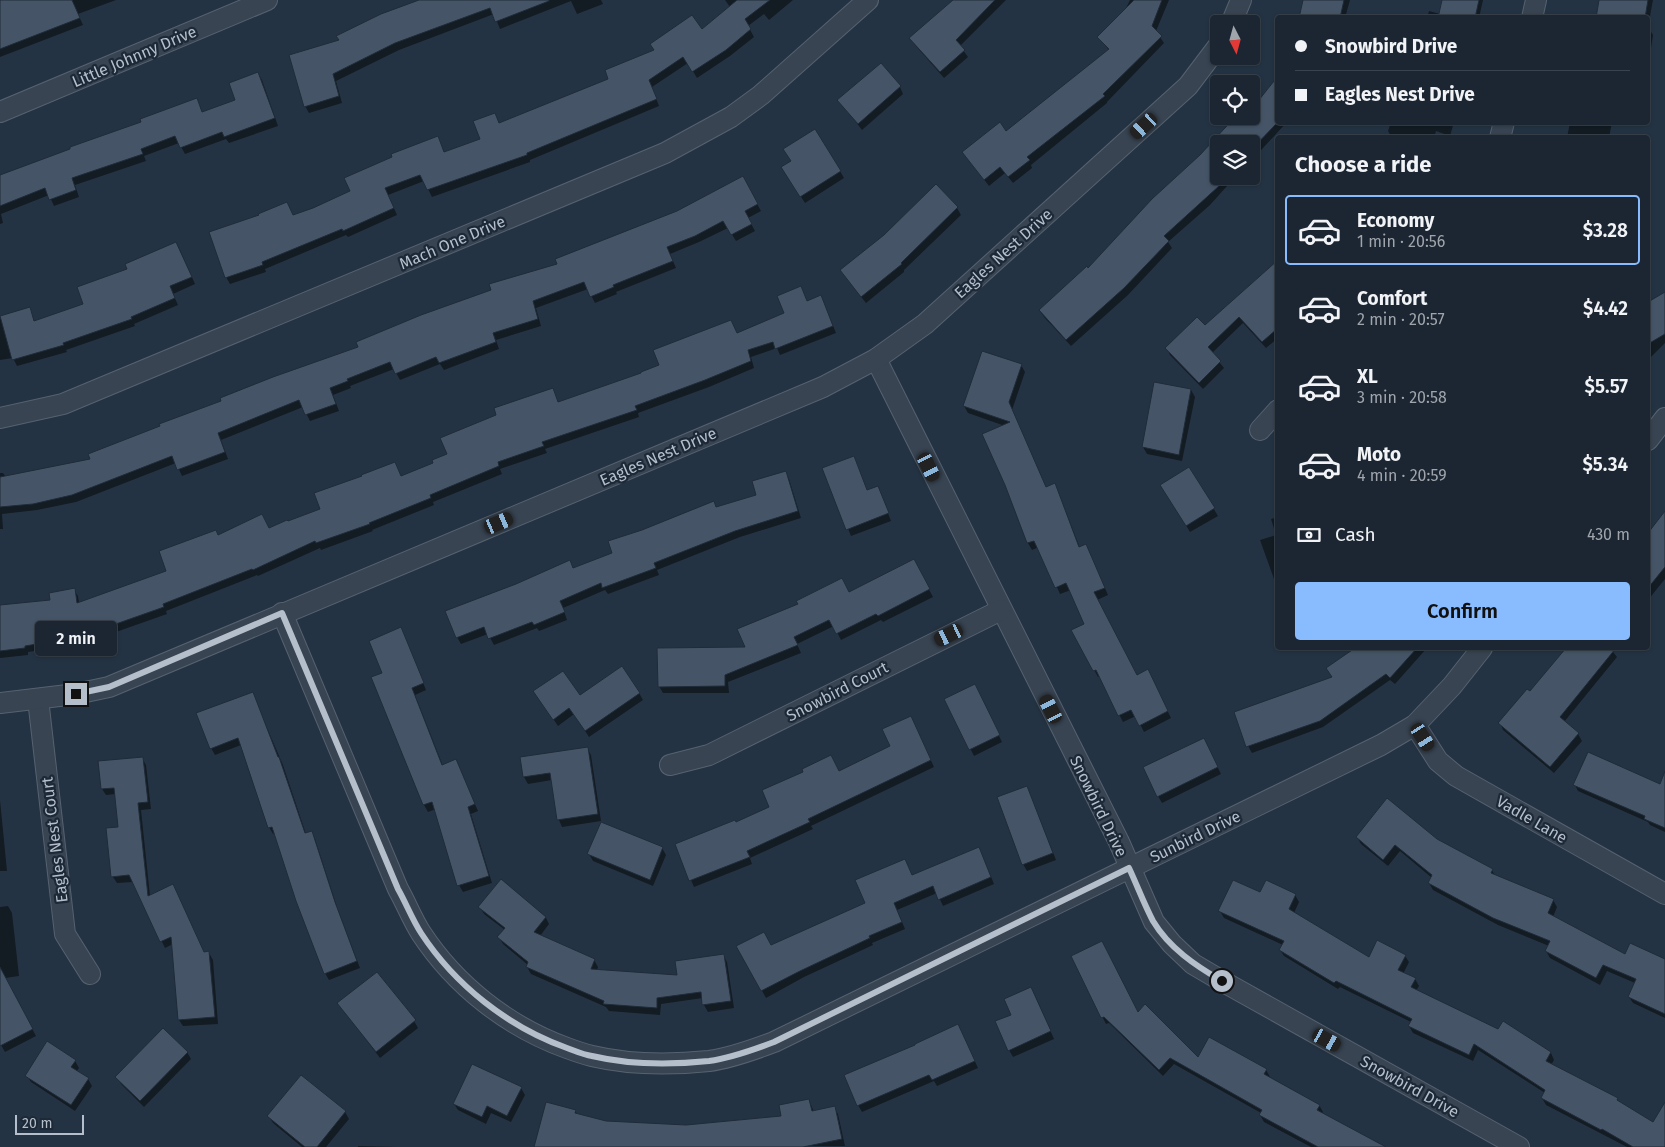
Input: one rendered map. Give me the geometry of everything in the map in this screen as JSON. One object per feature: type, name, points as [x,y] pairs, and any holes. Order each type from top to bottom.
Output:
[{"type":"street","name":"Little Johnny Drive","points":[[0,112],[267,0]]},
{"type":"street","name":"Mach One Drive","points":[[0,418],[63,404],[665,153],[730,117],[761,95],[868,0]]},
{"type":"street","points":[[1234,15],[1242,0]]},
{"type":"street","points":[[1533,15],[1536,0]]},
{"type":"street","name":"Eagles Nest Drive","points":[[0,703],[76,694],[109,687],[823,387],[876,359],[925,324],[1188,86],[1210,57]]},
{"type":"street","name":"Snowbird Drive","points":[[876,359],[1119,842],[1154,922],[1172,944],[1194,964],[1519,1147]]},
{"type":"street","points":[[1260,430],[1275,413]]},
{"type":"street","points":[[1650,437],[1665,418]]},
{"type":"street","name":"Snowbird Court","points":[[670,765],[709,755],[1001,610]]},
{"type":"street","name":"Sunbird Drive","points":[[282,613],[398,889],[421,932],[445,964],[475,995],[514,1023],[551,1042],[590,1056],[630,1063],[672,1064],[710,1060],[744,1053],[783,1038],[1381,745],[1415,724],[1452,686],[1480,650]]},
{"type":"street","name":"Eagles Nest Court","points":[[38,699],[66,934],[90,974]]},
{"type":"street","name":"Vadle Lane","points":[[1415,724],[1438,761],[1456,776],[1665,894]]},
{"type":"building","points":[[0,0],[72,0],[80,18],[0,49]]},
{"type":"building","points":[[419,0],[549,1],[495,22],[490,8],[395,43],[333,74],[339,96],[304,107],[289,55],[339,40],[336,36],[381,14]]},
{"type":"building","points":[[737,0],[770,0],[745,19],[751,29],[726,50],[692,72],[683,57],[649,80],[657,99],[527,153],[527,155],[427,190],[420,175],[385,188],[394,208],[343,231],[342,229],[262,262],[263,265],[225,278],[209,232],[259,215],[287,202],[293,215],[313,208],[350,191],[344,178],[392,157],[391,154],[438,136],[444,152],[480,139],[473,121],[495,113],[499,123],[608,79],[605,70],[654,50],[650,44],[692,15],[702,29]]},
{"type":"building","points":[[953,0],[995,0],[956,40],[965,50],[940,72],[909,38]]},
{"type":"building","points":[[1134,0],[1162,0],[1152,26],[1162,36],[1103,94],[1105,96],[1027,157],[1030,160],[1008,177],[1000,167],[984,180],[962,152],[1000,122],[1006,131],[1109,49],[1097,37]]},
{"type":"building","points":[[1303,0],[1344,0],[1341,15],[1300,15]]},
{"type":"building","points":[[1442,0],[1479,0],[1476,15],[1439,15]]},
{"type":"building","points":[[1599,0],[1648,0],[1646,15],[1596,15]]},
{"type":"building","points":[[881,63],[901,86],[858,124],[837,100]]},
{"type":"building","points":[[258,72],[275,118],[224,137],[222,132],[180,148],[175,136],[141,149],[143,154],[72,178],[76,190],[49,200],[45,188],[0,206],[0,175],[70,149],[70,147],[141,122],[140,119],[197,98],[202,112],[235,100],[229,83]]},
{"type":"building","points":[[1275,80],[1275,125],[1260,141],[1260,135],[1218,135],[1228,125],[1260,125],[1260,99]]},
{"type":"building","points":[[815,129],[841,171],[800,197],[781,167],[791,161],[783,149]]},
{"type":"building","points":[[1210,144],[1210,185],[1219,186],[1164,236],[1169,241],[1124,288],[1066,340],[1039,310],[1087,266],[1088,268],[1152,199]]},
{"type":"building","points":[[743,176],[758,204],[745,211],[752,224],[731,235],[723,221],[695,236],[667,247],[673,261],[613,285],[614,287],[590,297],[584,282],[533,301],[538,319],[493,333],[496,342],[439,363],[436,357],[395,374],[390,362],[347,379],[348,381],[330,388],[336,404],[305,415],[299,400],[218,433],[225,452],[177,470],[172,456],[72,495],[33,504],[0,507],[0,477],[90,459],[88,454],[160,426],[159,424],[221,401],[220,398],[358,347],[356,342],[421,315],[491,290],[489,284],[557,264],[555,259],[677,211]]},
{"type":"building","points":[[936,184],[958,207],[902,264],[861,297],[840,270],[884,235]]},
{"type":"building","points":[[176,242],[192,277],[170,286],[175,298],[131,317],[132,319],[63,343],[64,345],[12,360],[0,316],[30,307],[34,321],[83,304],[77,287],[127,269],[125,264]]},
{"type":"building","points":[[1275,263],[1275,331],[1262,342],[1239,317],[1208,347],[1221,361],[1199,383],[1165,348],[1197,317],[1205,325]]},
{"type":"building","points":[[801,286],[807,301],[821,295],[833,326],[775,349],[773,342],[748,350],[751,361],[635,406],[637,410],[542,442],[544,446],[498,462],[499,466],[430,495],[431,498],[370,524],[316,543],[315,541],[253,570],[163,604],[164,607],[96,631],[97,634],[0,651],[0,605],[50,600],[49,593],[75,588],[77,603],[166,571],[159,551],[216,530],[218,535],[262,514],[269,528],[320,509],[314,493],[395,462],[401,476],[433,463],[432,460],[447,454],[440,438],[496,415],[494,408],[553,388],[558,402],[641,373],[659,365],[653,350],[731,320],[737,333],[784,313],[777,296]]},
{"type":"building","points":[[1665,292],[1665,334],[1650,343],[1650,301]]},
{"type":"building","points":[[982,351],[1022,364],[1009,402],[1046,487],[1055,483],[1079,547],[1086,544],[1105,588],[1094,592],[1137,675],[1148,669],[1168,711],[1139,726],[1131,710],[1118,716],[1096,670],[1093,671],[1071,630],[1084,624],[1066,583],[1055,588],[1034,541],[1027,543],[1005,485],[982,434],[1010,422],[963,406]]},
{"type":"building","points":[[1154,382],[1191,389],[1179,455],[1142,447]]},
{"type":"building","points":[[854,456],[867,490],[878,486],[889,513],[846,530],[822,468]]},
{"type":"building","points":[[1189,467],[1215,508],[1186,526],[1160,485]]},
{"type":"building","points":[[786,471],[798,511],[735,531],[654,563],[656,568],[602,588],[601,583],[560,601],[565,612],[534,625],[532,622],[488,639],[484,627],[456,638],[445,611],[516,584],[570,560],[573,568],[612,553],[608,541],[642,530],[714,501],[716,507],[756,495],[752,481]]},
{"type":"building","points":[[1665,511],[1665,567],[1650,586],[1650,530]]},
{"type":"building","points":[[914,559],[930,589],[878,616],[876,614],[836,634],[829,620],[794,637],[798,645],[725,675],[725,686],[658,687],[657,648],[745,647],[737,629],[798,604],[796,601],[842,578],[849,592]]},
{"type":"building","points":[[401,627],[424,683],[412,688],[442,765],[456,759],[475,804],[468,807],[489,876],[457,886],[432,802],[423,805],[371,677],[382,673],[369,641]]},
{"type":"building","points":[[1352,650],[1415,650],[1390,678],[1386,674],[1320,721],[1246,747],[1234,712],[1332,677],[1326,668]]},
{"type":"building","points":[[1564,650],[1614,650],[1560,717],[1579,733],[1550,767],[1498,723],[1527,689],[1530,691]]},
{"type":"building","points":[[622,666],[640,693],[585,731],[569,708],[553,720],[533,691],[563,671],[580,695]]},
{"type":"building","points":[[975,684],[1000,735],[969,750],[944,699]]},
{"type":"building","points":[[253,692],[279,757],[305,833],[312,831],[357,961],[324,974],[296,901],[272,827],[268,828],[238,738],[210,749],[196,713]]},
{"type":"building","points":[[911,716],[931,760],[808,819],[810,822],[747,851],[750,857],[689,881],[675,844],[735,820],[736,822],[769,807],[762,790],[803,772],[802,769],[831,755],[839,771],[890,746],[882,729]]},
{"type":"building","points":[[1204,738],[1218,767],[1157,797],[1143,767]]},
{"type":"building","points":[[588,747],[598,814],[557,820],[550,773],[523,777],[520,757]]},
{"type":"building","points":[[1588,752],[1660,784],[1665,771],[1665,828],[1644,819],[1645,816],[1573,785]]},
{"type":"building","points":[[143,757],[148,802],[138,803],[148,896],[173,884],[204,952],[209,951],[215,1017],[178,1020],[171,937],[160,942],[129,875],[111,877],[106,828],[118,827],[114,788],[101,789],[98,761]]},
{"type":"building","points":[[1027,786],[1053,853],[1022,865],[997,797]]},
{"type":"building","points":[[1387,798],[1437,839],[1493,869],[1491,873],[1554,899],[1548,913],[1625,954],[1630,943],[1665,959],[1665,1014],[1628,997],[1636,979],[1603,965],[1596,978],[1545,951],[1550,941],[1493,918],[1428,883],[1432,875],[1395,845],[1383,860],[1356,837]]},
{"type":"building","points":[[601,822],[663,847],[650,880],[587,854]]},
{"type":"building","points":[[979,847],[991,877],[938,900],[933,886],[894,903],[902,922],[869,936],[870,938],[761,991],[736,946],[764,932],[771,945],[865,903],[855,880],[905,859],[912,875]]},
{"type":"building","points":[[501,879],[546,917],[534,932],[595,959],[591,969],[677,975],[675,961],[724,954],[731,1001],[702,1005],[701,992],[657,998],[657,1008],[603,1004],[604,1001],[526,967],[528,962],[497,937],[505,928],[478,907]]},
{"type":"building","points":[[1233,880],[1260,892],[1266,880],[1296,894],[1289,909],[1369,957],[1377,940],[1406,955],[1398,970],[1416,978],[1411,987],[1498,1029],[1503,1021],[1551,1052],[1546,1061],[1618,1098],[1617,1100],[1653,1122],[1665,1102],[1665,1147],[1633,1147],[1541,1098],[1545,1090],[1474,1044],[1469,1055],[1408,1026],[1412,1019],[1336,981],[1334,983],[1279,950],[1284,941],[1218,911]]},
{"type":"building","points":[[1102,941],[1138,1012],[1145,1004],[1198,1057],[1209,1037],[1267,1069],[1264,1074],[1320,1105],[1317,1110],[1386,1147],[1318,1147],[1259,1115],[1262,1110],[1170,1058],[1159,1070],[1104,1017],[1101,1018],[1071,956]]},
{"type":"building","points":[[0,967],[33,1029],[0,1046]]},
{"type":"building","points":[[377,972],[416,1020],[376,1052],[337,1003]]},
{"type":"building","points":[[1031,987],[1051,1031],[1008,1051],[995,1021],[1011,1015],[1004,999]]},
{"type":"building","points":[[958,1024],[975,1061],[932,1080],[929,1075],[857,1106],[844,1075],[915,1045]]},
{"type":"building","points":[[163,1028],[188,1052],[140,1101],[115,1077]]},
{"type":"building","points":[[47,1041],[76,1060],[71,1067],[89,1078],[71,1105],[25,1076]]},
{"type":"building","points":[[472,1064],[522,1087],[507,1116],[487,1106],[482,1117],[453,1104]]},
{"type":"building","points":[[301,1075],[346,1111],[317,1147],[305,1147],[267,1116]]},
{"type":"building","points":[[809,1099],[812,1111],[835,1106],[842,1139],[803,1147],[534,1147],[546,1102],[576,1110],[575,1113],[606,1121],[686,1125],[781,1116],[779,1105]]},
{"type":"route","points":[[76,694],[109,687],[282,613],[398,889],[421,932],[445,964],[475,995],[514,1023],[551,1042],[590,1056],[630,1063],[672,1064],[710,1060],[744,1053],[774,1042],[1129,868],[1154,922],[1172,944],[1194,964],[1222,981]]}]
